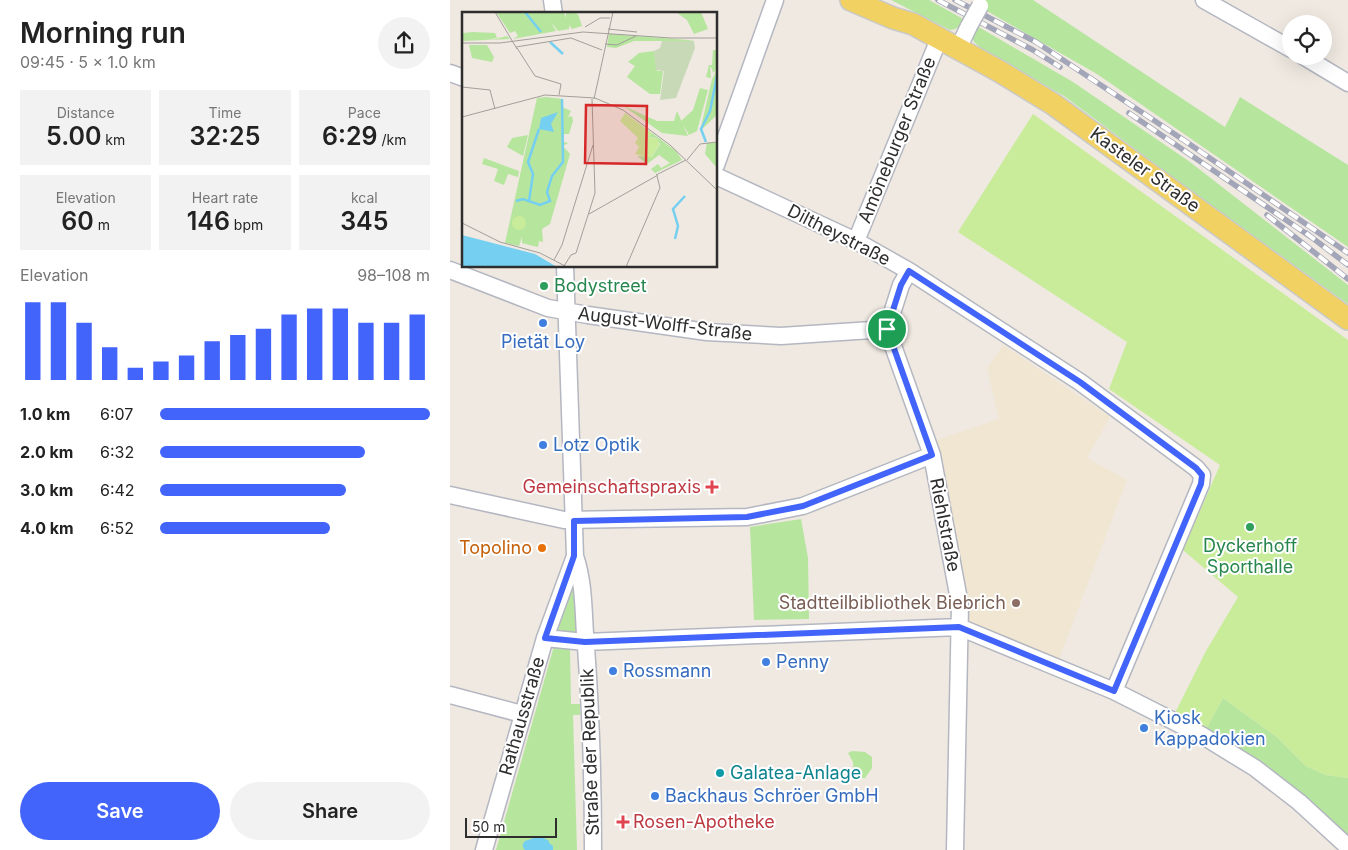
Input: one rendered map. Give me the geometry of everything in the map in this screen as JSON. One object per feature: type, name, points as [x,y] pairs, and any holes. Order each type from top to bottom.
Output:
[{"type":"main road","name":"Kasteler Straße","points":[[852,0],[893,18],[913,24],[999,71],[1078,121],[1348,319]]},
{"type":"street","points":[[718,159],[775,0]]},
{"type":"street","points":[[1204,0],[1282,44]]},
{"type":"street","points":[[958,49],[982,3]]},
{"type":"street","name":"Amöneburger Straße","points":[[856,241],[936,38]]},
{"type":"street","points":[[1318,65],[1348,83]]},
{"type":"street","points":[[450,73],[462,77]]},
{"type":"street","name":"Diltheystraße","points":[[718,177],[856,241],[909,271],[1080,382],[1196,468],[1202,475],[1201,484],[1114,691]]},
{"type":"street","name":"Straße der Republik","points":[[565,268],[574,556],[581,576],[590,709],[594,850]]},
{"type":"street","name":"August-Wolff-Straße","points":[[450,270],[548,308],[706,332],[781,336],[887,329]]},
{"type":"street","points":[[887,329],[901,285],[909,271]]},
{"type":"street","name":"Riehlstraße","points":[[887,329],[932,455],[960,605],[955,850]]},
{"type":"street","points":[[450,495],[574,521],[747,517],[803,506],[932,455]]},
{"type":"street","name":"Rathausstraße","points":[[484,850],[545,638],[574,556]]},
{"type":"street","points":[[545,638],[585,642],[959,627],[1114,691],[1203,736],[1255,768],[1299,802],[1348,847]]},
{"type":"street","points":[[450,695],[522,714]]},
{"type":"shaded area","points":[[1003,345],[1110,417],[1087,458],[1127,480],[1058,662],[964,624],[931,442],[999,419],[987,368]]},
{"type":"green space","points":[[891,0],[929,0],[965,20],[957,28],[950,30]]},
{"type":"green space","points":[[983,0],[1033,0],[1225,127],[1240,97],[1348,165],[1348,247],[1097,74],[985,10]]},
{"type":"green space","points":[[977,26],[1073,82],[1190,162],[1348,285],[1348,304],[1064,96],[982,49],[974,42],[972,36]]},
{"type":"green space","points":[[1033,114],[1348,340],[1348,778],[1326,775],[1306,766],[1277,737],[1223,698],[1205,731],[1175,713],[1206,651],[1238,597],[1183,550],[1220,465],[1109,389],[1127,342],[958,232]]},
{"type":"green space","points":[[801,519],[808,558],[809,619],[754,620],[750,527]]},
{"type":"green space","points":[[572,572],[580,633],[554,630]]},
{"type":"green space","points":[[554,646],[570,648],[571,704],[580,704],[580,715],[573,715],[577,850],[496,850]]},
{"type":"green space","points":[[1223,698],[1277,737],[1306,766],[1326,775],[1348,778],[1348,835],[1317,810],[1205,731]]},
{"type":"green space","points":[[852,751],[865,752],[872,757],[872,768],[865,778],[854,778],[853,762],[848,753]]},
{"type":"water","points":[[540,836],[549,841],[553,846],[553,850],[524,849],[523,844],[525,841]]},
{"type":"railway","points":[[938,0],[1033,50],[1060,67]]},
{"type":"railway","points":[[955,0],[1036,42],[1348,253]]},
{"type":"railway","points":[[1129,113],[1311,237]]},
{"type":"railway","points":[[1267,215],[1348,279]]},
{"type":"railway","points":[[1306,233],[1348,265]]},
{"type":"place","name":"Bodystreet","points":[[544,286]]},
{"type":"place","name":"Pietät Loy","points":[[543,323]]},
{"type":"place","name":"Lotz Optik","points":[[543,445]]},
{"type":"place","name":"Gemeinschaftspraxis","points":[[712,487]]},
{"type":"place","name":"Dyckerhoff Sporthalle","points":[[1250,527]]},
{"type":"place","name":"Topolino","points":[[542,548]]},
{"type":"place","name":"Stadtteilbibliothek Biebrich","points":[[1016,603]]},
{"type":"place","name":"Penny","points":[[766,662]]},
{"type":"place","name":"Rossmann","points":[[613,671]]},
{"type":"place","name":"Kiosk Kappadokien","points":[[1144,728]]},
{"type":"place","name":"Galatea-Anlage","points":[[720,773]]},
{"type":"place","name":"Backhaus Schröer GmbH","points":[[655,796]]},
{"type":"place","name":"Rosen-Apotheke","points":[[623,822]]},
{"type":"route","points":[[909,271],[1080,382],[1196,468],[1202,475],[1201,484],[1114,691],[959,627],[585,642],[545,638],[574,556],[574,521],[747,517],[803,506],[932,455],[887,329],[896,297],[909,271]]}]
